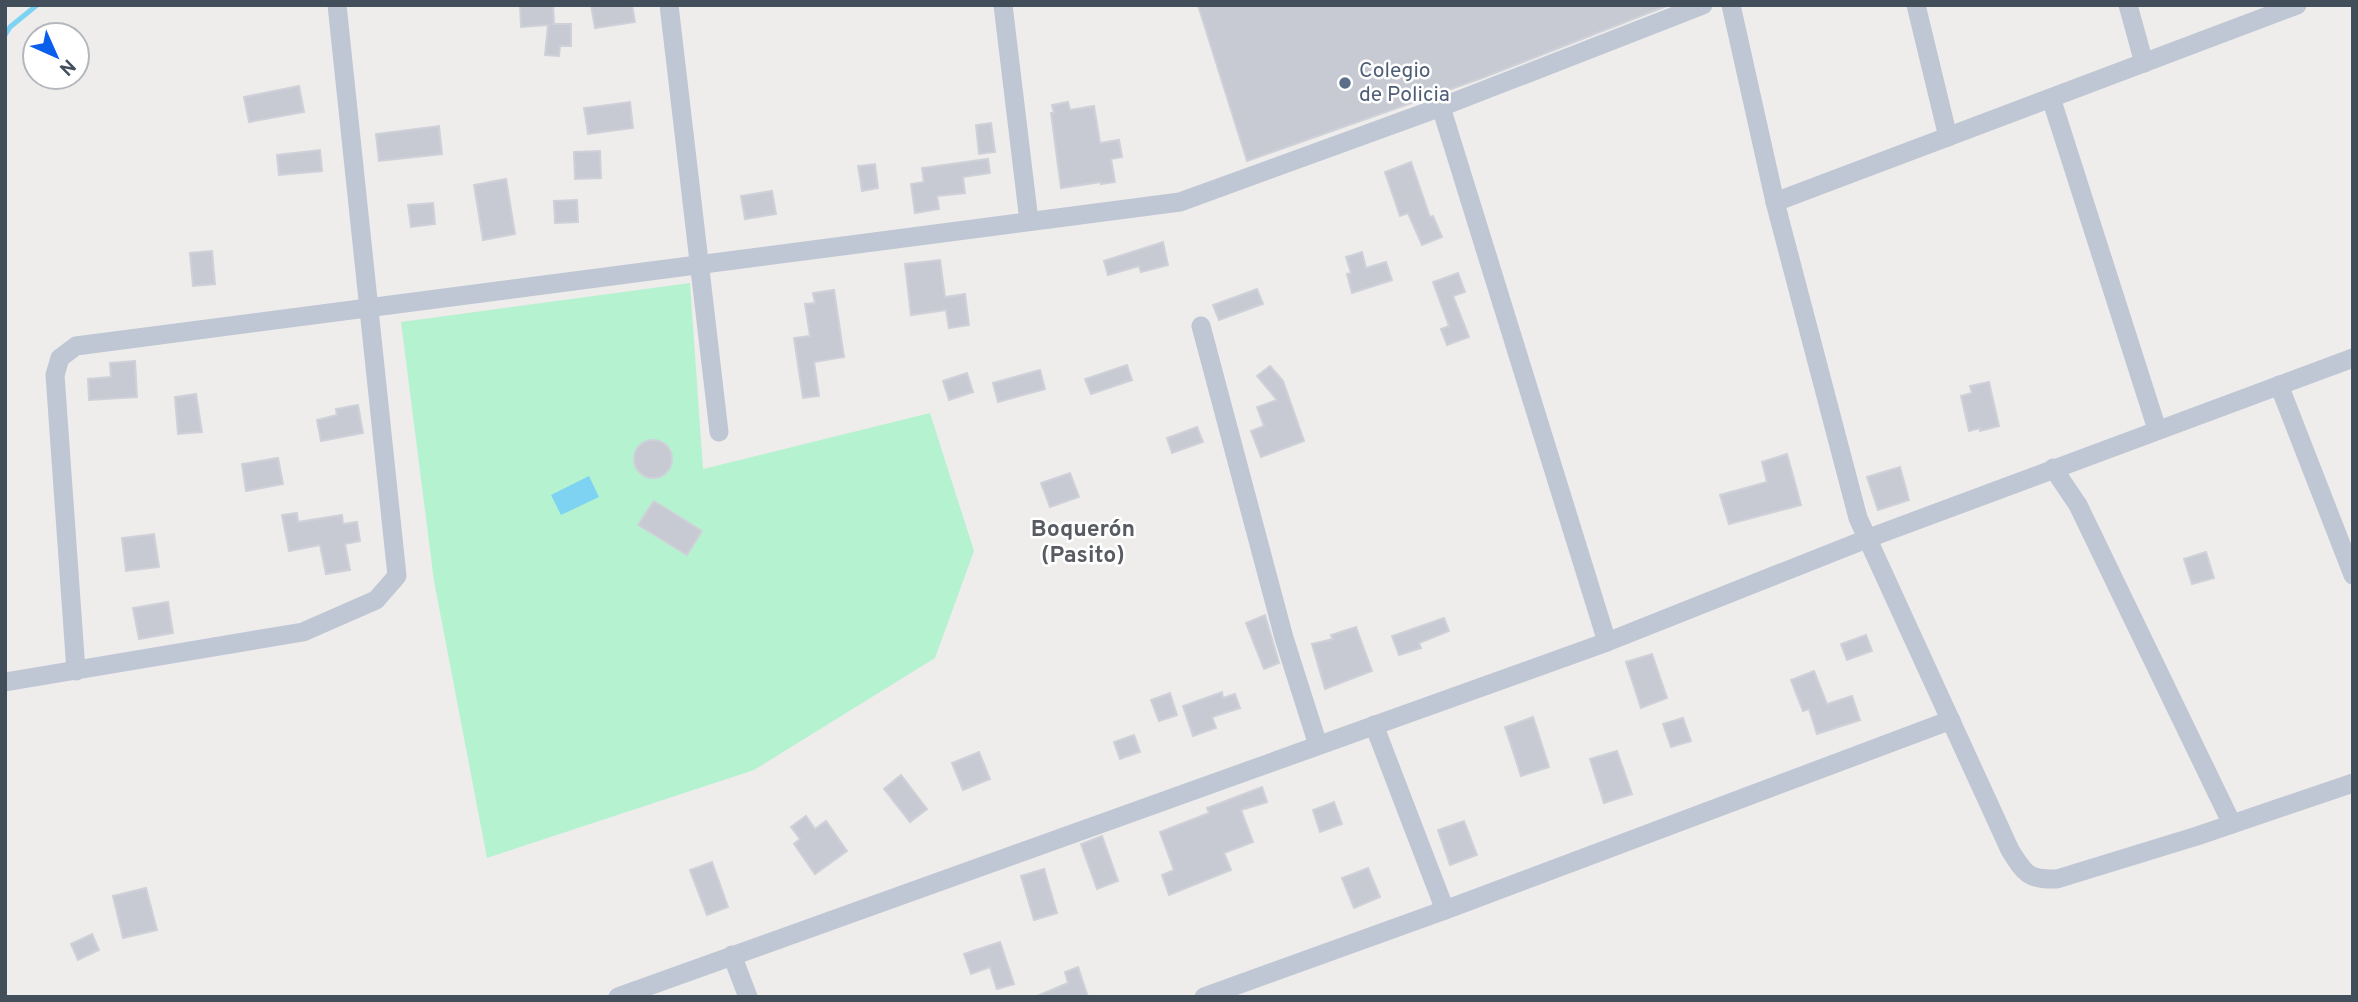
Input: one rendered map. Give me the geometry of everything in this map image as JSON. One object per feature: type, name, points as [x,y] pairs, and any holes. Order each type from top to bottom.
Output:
[{"type":"street","points":[[5,682],[303,632],[376,600],[397,576],[337,5]]},
{"type":"street","points":[[669,5],[719,432]]},
{"type":"street","points":[[1003,5],[1029,222]]},
{"type":"street","points":[[76,671],[55,375],[60,358],[76,346],[1180,202],[1441,107],[1703,5]]},
{"type":"street","points":[[1731,5],[1775,202],[1858,517],[2021,869],[2037,880],[2057,879],[2353,783]]},
{"type":"street","points":[[1916,5],[1948,137]]},
{"type":"street","points":[[2128,5],[2144,63]]},
{"type":"street","points":[[1775,202],[2297,5]]},
{"type":"street","points":[[2050,98],[2157,429]]},
{"type":"street","points":[[1441,107],[1607,642]]},
{"type":"street","points":[[1201,326],[1284,638],[1318,745]]},
{"type":"street","points":[[618,997],[1607,642],[1869,538],[2353,358]]},
{"type":"street","points":[[2279,385],[2353,575]]},
{"type":"street","points":[[2053,468],[2078,505],[2232,824]]},
{"type":"street","points":[[1204,997],[1445,911],[1951,720]]},
{"type":"street","points":[[1374,725],[1445,911]]},
{"type":"street","points":[[733,955],[748,997]]},
{"type":"green space","points":[[690,283],[703,469],[930,413],[974,551],[935,658],[754,770],[487,858],[434,581],[401,322]]},
{"type":"water","points":[[589,476],[599,497],[561,515],[551,495]]},
{"type":"building","points":[[520,5],[553,5],[554,24],[571,24],[571,46],[560,46],[559,56],[545,55],[548,25],[521,27]]},
{"type":"building","points":[[591,5],[632,5],[635,22],[595,28]]},
{"type":"building","name":"Colegio de Policia","points":[[1198,5],[1669,5],[1482,78],[1247,161]]},
{"type":"building","points":[[299,86],[304,112],[249,122],[244,97]]},
{"type":"building","points":[[630,102],[633,128],[588,134],[584,108]]},
{"type":"building","points":[[1068,102],[1070,110],[1094,106],[1100,143],[1119,140],[1122,157],[1111,159],[1115,182],[1061,188],[1051,113],[1054,113],[1052,105]]},
{"type":"building","points":[[991,123],[995,152],[979,154],[976,125]]},
{"type":"building","points":[[439,126],[442,154],[379,161],[376,134]]},
{"type":"building","points":[[320,150],[322,171],[279,175],[277,155]]},
{"type":"building","points":[[600,151],[601,178],[575,179],[574,152]]},
{"type":"building","points":[[988,159],[990,173],[963,177],[965,193],[937,196],[939,209],[915,213],[911,184],[924,182],[922,168]]},
{"type":"building","points":[[1411,162],[1430,217],[1433,216],[1442,237],[1422,245],[1408,213],[1400,216],[1385,172]]},
{"type":"building","points":[[875,164],[878,188],[862,191],[858,166]]},
{"type":"building","points":[[506,179],[515,234],[483,240],[474,185]]},
{"type":"building","points":[[772,191],[776,214],[745,219],[741,196]]},
{"type":"building","points":[[577,200],[578,222],[555,223],[554,201]]},
{"type":"building","points":[[433,203],[435,224],[411,227],[408,205]]},
{"type":"building","points":[[1163,242],[1168,265],[1141,272],[1139,266],[1108,275],[1104,261]]},
{"type":"building","points":[[212,251],[215,284],[193,286],[190,253]]},
{"type":"building","points":[[1362,252],[1366,268],[1386,262],[1392,280],[1352,293],[1347,274],[1351,273],[1346,257]]},
{"type":"building","points":[[940,260],[945,297],[965,294],[969,325],[949,328],[946,310],[911,315],[905,264]]},
{"type":"building","points":[[1458,273],[1465,292],[1453,296],[1469,337],[1447,345],[1441,329],[1449,326],[1433,282]]},
{"type":"building","points":[[1257,289],[1263,304],[1219,320],[1213,305]]},
{"type":"building","points":[[834,290],[844,357],[814,362],[819,396],[803,398],[794,338],[810,336],[805,304],[815,303],[813,293]]},
{"type":"building","points":[[135,361],[137,397],[89,400],[88,379],[111,377],[110,363]]},
{"type":"building","points":[[1127,365],[1132,380],[1091,394],[1085,379]]},
{"type":"building","points":[[1270,366],[1283,381],[1304,441],[1261,457],[1251,431],[1264,426],[1257,407],[1277,400],[1257,376]]},
{"type":"building","points":[[1040,370],[1045,389],[998,402],[993,383]]},
{"type":"building","points":[[967,373],[973,392],[949,400],[943,381]]},
{"type":"building","points":[[1989,382],[1999,426],[1969,431],[1961,396],[1972,393],[1970,386]]},
{"type":"building","points":[[196,394],[202,432],[178,434],[175,397]]},
{"type":"building","points":[[358,405],[363,433],[321,441],[317,420],[337,415],[336,409]]},
{"type":"building","points":[[1197,427],[1203,442],[1172,453],[1167,438]]},
{"type":"building","points":[[653,440],[666,446],[672,459],[666,472],[653,478],[640,472],[634,459],[640,446]]},
{"type":"building","points":[[1787,454],[1801,505],[1729,524],[1720,495],[1767,482],[1762,462]]},
{"type":"building","points":[[278,458],[283,484],[246,491],[242,464]]},
{"type":"building","points":[[1900,467],[1909,500],[1878,510],[1867,477]]},
{"type":"building","points":[[1070,473],[1079,497],[1050,507],[1041,483]]},
{"type":"building","points":[[654,501],[702,531],[687,555],[638,525]]},
{"type":"building","points":[[297,513],[298,522],[342,515],[343,524],[357,522],[360,541],[345,544],[350,570],[326,574],[320,545],[289,551],[282,515]]},
{"type":"building","points":[[154,534],[159,567],[126,571],[122,538]]},
{"type":"building","points":[[2206,552],[2214,578],[2192,584],[2184,559]]},
{"type":"building","points":[[168,602],[173,633],[139,639],[133,608]]},
{"type":"building","points":[[1265,615],[1279,663],[1264,669],[1246,623]]},
{"type":"building","points":[[1444,618],[1449,631],[1419,643],[1421,648],[1399,655],[1392,636]]},
{"type":"building","points":[[1356,627],[1372,671],[1325,689],[1312,644],[1333,639],[1331,635]]},
{"type":"building","points":[[1866,635],[1872,651],[1847,660],[1841,644]]},
{"type":"building","points":[[1652,654],[1667,698],[1641,708],[1626,662]]},
{"type":"building","points":[[1814,671],[1827,704],[1852,696],[1860,720],[1817,734],[1809,709],[1803,711],[1791,680]]},
{"type":"building","points":[[1222,692],[1223,698],[1235,694],[1240,708],[1212,717],[1216,728],[1193,736],[1183,706]]},
{"type":"building","points":[[1170,693],[1177,715],[1159,721],[1151,700]]},
{"type":"building","points":[[1533,717],[1549,767],[1521,776],[1505,727]]},
{"type":"building","points":[[1683,718],[1691,741],[1671,747],[1663,724]]},
{"type":"building","points":[[1134,735],[1140,752],[1120,759],[1114,742]]},
{"type":"building","points":[[1617,751],[1632,794],[1604,803],[1590,759]]},
{"type":"building","points":[[979,752],[990,779],[963,790],[952,763]]},
{"type":"building","points":[[901,775],[927,809],[910,822],[884,789]]},
{"type":"building","points":[[1262,787],[1267,802],[1241,810],[1253,842],[1224,853],[1231,870],[1169,895],[1162,875],[1174,870],[1160,832],[1209,813],[1207,808]]},
{"type":"building","points":[[1334,802],[1342,824],[1320,832],[1313,810]]},
{"type":"building","points":[[806,816],[815,829],[826,821],[847,851],[815,874],[794,844],[800,839],[791,827]]},
{"type":"building","points":[[1464,821],[1477,855],[1450,865],[1438,830]]},
{"type":"building","points":[[1102,836],[1118,881],[1097,889],[1081,844]]},
{"type":"building","points":[[712,862],[728,907],[707,915],[690,870]]},
{"type":"building","points":[[1368,868],[1380,897],[1354,908],[1342,878]]},
{"type":"building","points":[[1044,869],[1057,913],[1034,920],[1021,876]]},
{"type":"building","points":[[146,888],[157,930],[123,938],[113,896]]},
{"type":"building","points":[[92,934],[99,950],[78,960],[71,944]]},
{"type":"building","points":[[1000,942],[1014,984],[997,989],[990,967],[971,974],[964,954]]},
{"type":"building","points":[[1078,967],[1088,997],[1035,997],[1068,983],[1065,972]]},
{"type":"waterway","points":[[5,35],[10,27],[37,5]]},
{"type":"place","name":"Colegio de Policia","points":[[1345,83]]},
{"type":"district","name":"Boquerón (Pasito)","points":[[1083,543]]}]
